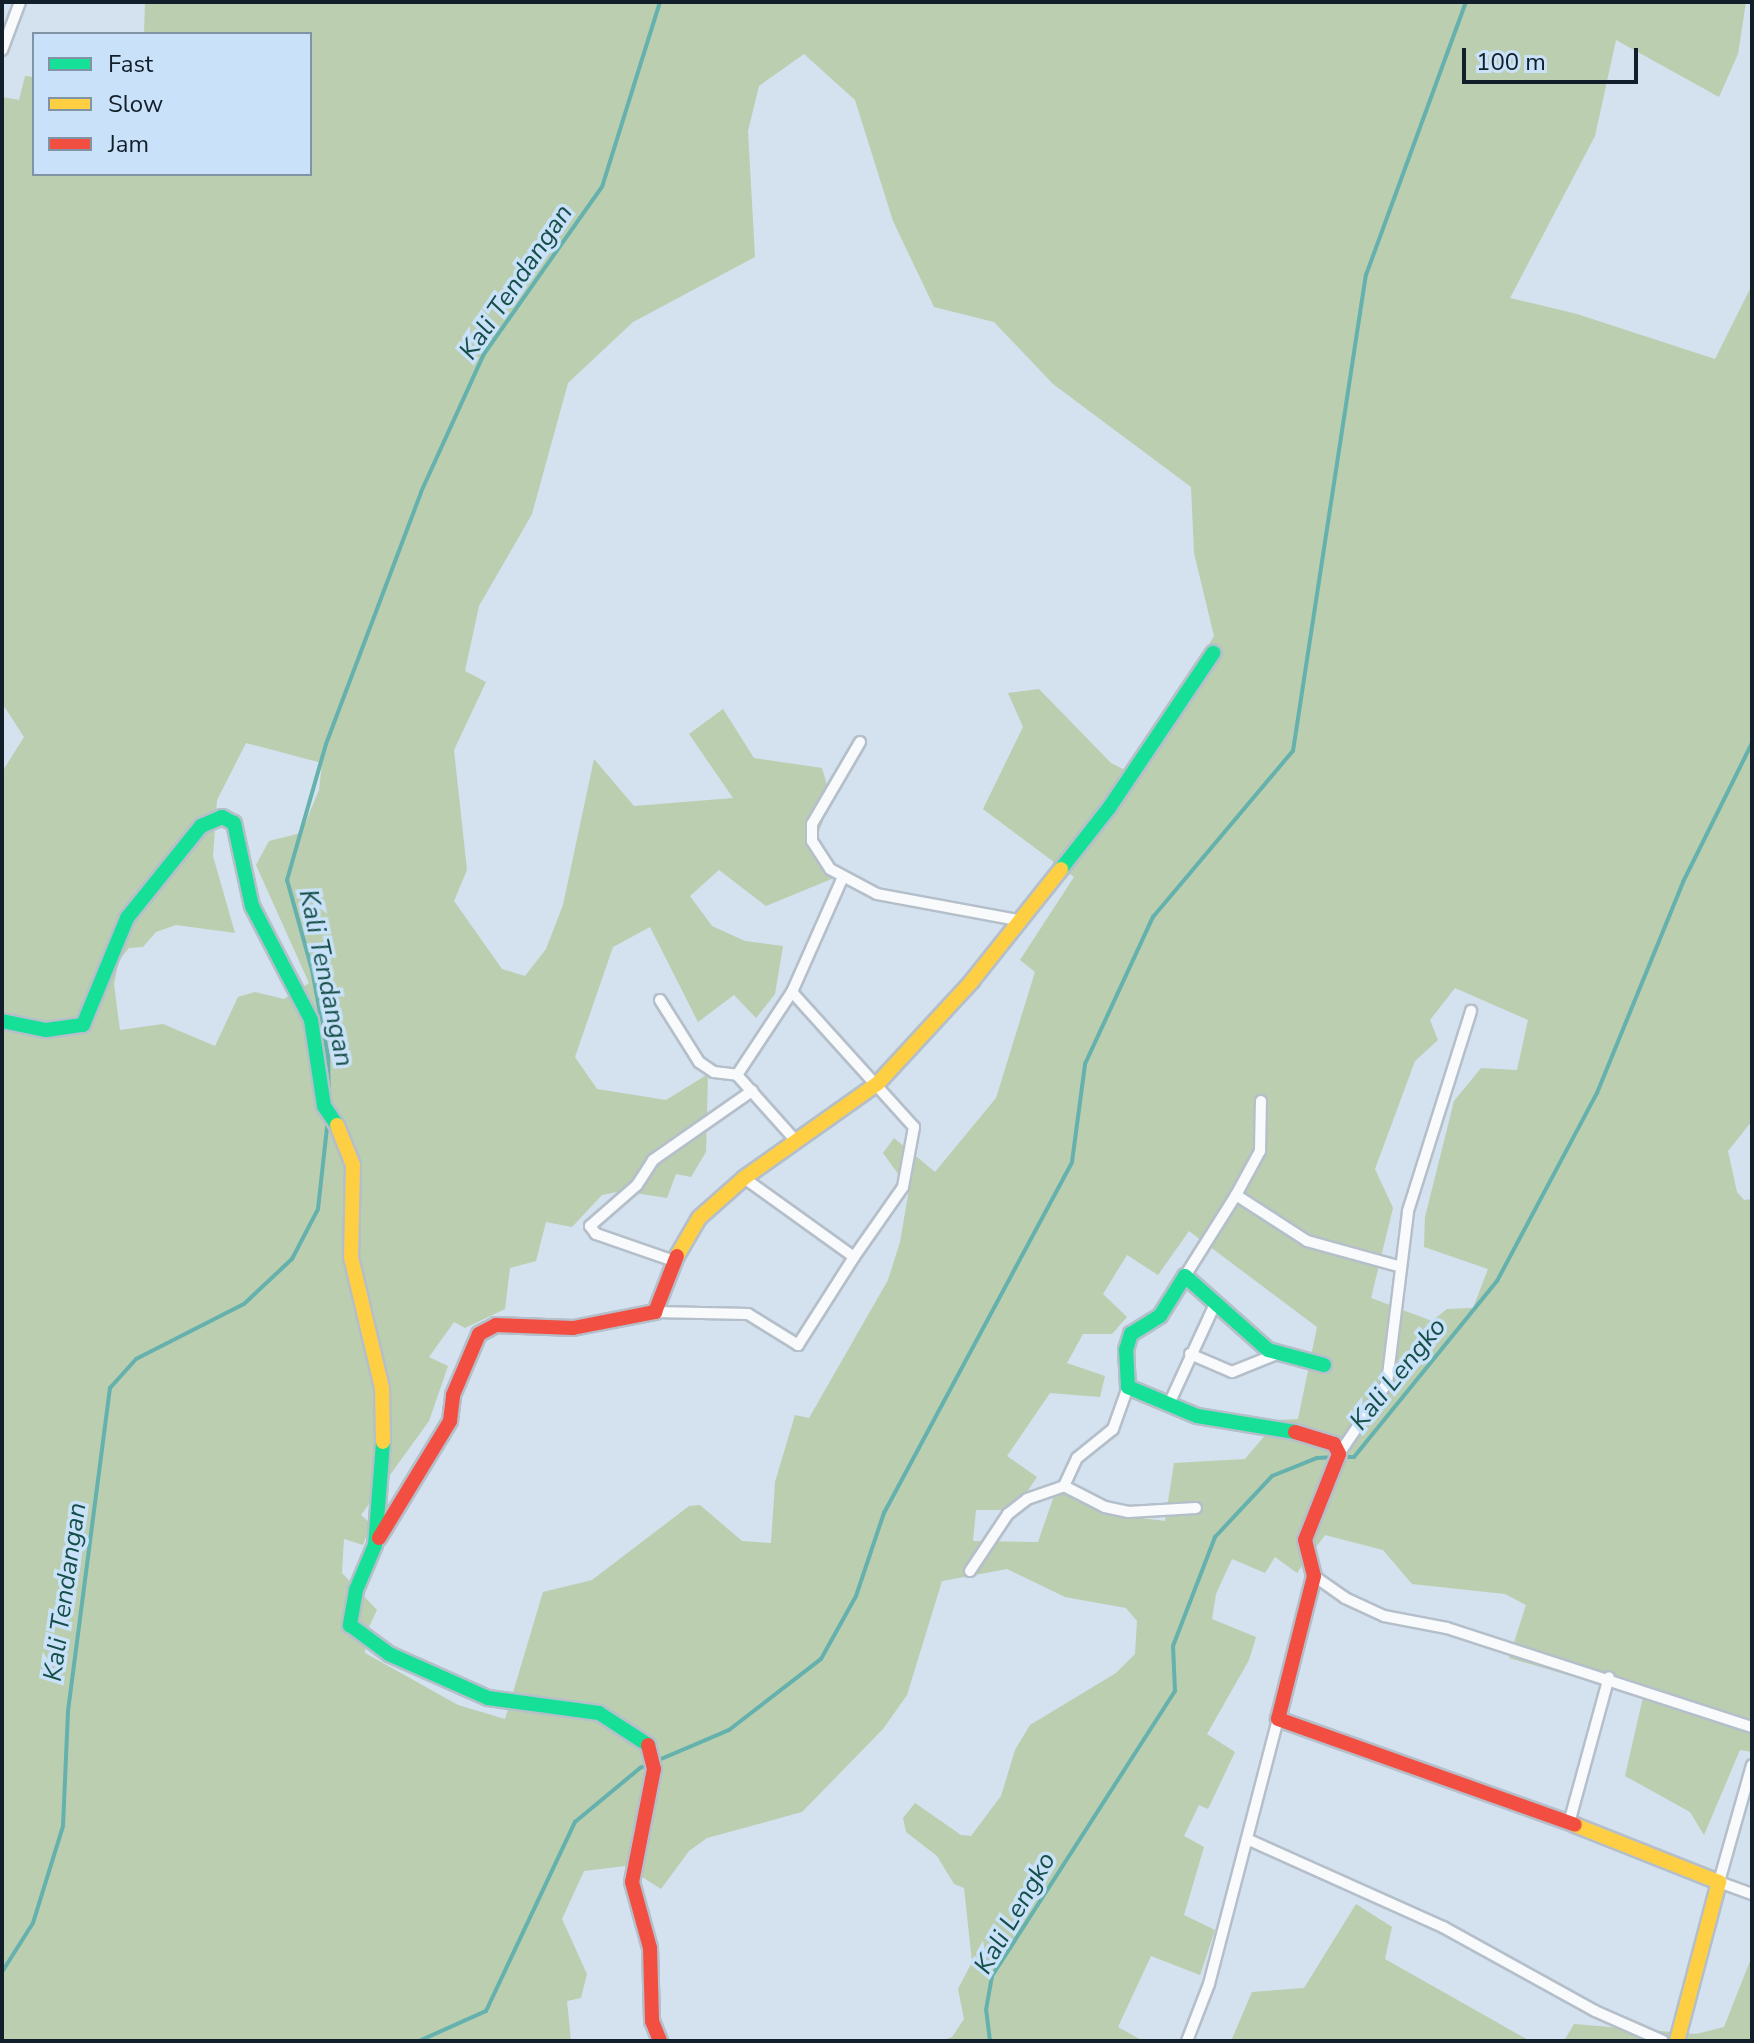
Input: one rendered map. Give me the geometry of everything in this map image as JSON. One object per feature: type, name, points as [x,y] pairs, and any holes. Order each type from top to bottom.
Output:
[{"type":"street","points":[[2,50],[20,2]]},
{"type":"street","points":[[655,1312],[674,1261],[699,1218],[744,1178],[878,1083],[972,981],[1017,920],[1109,808],[1213,653]]},
{"type":"street","points":[[860,742],[812,824],[817,853],[842,879],[908,902],[1017,920]]},
{"type":"street","points":[[2,1021],[46,1030],[83,1025],[108,953],[127,918],[201,826],[215,818],[228,818],[234,823],[252,906],[311,1020],[328,1110],[353,1165],[351,1257],[382,1388],[384,1479],[375,1545],[350,1616],[350,1625],[363,1640],[488,1698],[599,1713],[636,1732],[647,1742],[652,1762],[632,1882],[650,1948],[652,2021],[660,2041]]},
{"type":"street","points":[[737,1075],[792,992],[842,879]]},
{"type":"street","points":[[375,1545],[450,1421],[467,1355],[487,1327],[573,1328],[655,1312],[748,1314],[795,1347],[903,1187],[915,1134],[878,1083],[792,992]]},
{"type":"street","points":[[660,1000],[699,1062],[714,1072],[737,1075],[796,1141]]},
{"type":"street","points":[[1187,2041],[1209,1984],[1314,1576],[1305,1540],[1339,1457],[1387,1383],[1398,1266],[1408,1211],[1471,1011]]},
{"type":"street","points":[[674,1261],[596,1234],[590,1226],[637,1185],[653,1160],[752,1091]]},
{"type":"street","points":[[970,1571],[1008,1514],[1027,1499],[1064,1486],[1077,1458],[1113,1429],[1128,1387],[1128,1339],[1140,1325],[1160,1316],[1236,1195],[1260,1151],[1261,1101]]},
{"type":"street","points":[[744,1178],[854,1257]]},
{"type":"street","points":[[1236,1195],[1307,1241],[1398,1266]]},
{"type":"street","points":[[1185,1276],[1214,1306],[1277,1354],[1324,1365]]},
{"type":"street","points":[[1169,1404],[1214,1306]]},
{"type":"street","points":[[1190,1354],[1232,1372],[1277,1354]]},
{"type":"street","points":[[1128,1387],[1215,1421],[1316,1435],[1334,1444],[1339,1457]]},
{"type":"street","points":[[1064,1486],[1105,1507],[1128,1512],[1196,1508]]},
{"type":"street","points":[[1314,1576],[1384,1616],[1447,1628],[1609,1677],[1752,1727]]},
{"type":"street","points":[[1569,1823],[1609,1677]]},
{"type":"street","points":[[1278,1719],[1569,1823],[1752,1894]]},
{"type":"street","points":[[1677,2041],[1752,1765]]},
{"type":"street","points":[[1247,1839],[1443,1927],[1595,2011],[1663,2041]]},
{"type":"green space","points":[[145,2],[1746,2],[1738,54],[1719,97],[1616,40],[1595,136],[1510,298],[1577,314],[1715,359],[1752,285],[1752,1121],[1728,1151],[1737,1192],[1744,1200],[1752,1199],[1752,1752],[1740,1750],[1704,1835],[1690,1812],[1625,1776],[1643,1697],[1509,1658],[1526,1605],[1505,1594],[1412,1584],[1383,1550],[1325,1535],[1297,1573],[1275,1557],[1265,1573],[1232,1559],[1216,1594],[1212,1619],[1256,1637],[1249,1660],[1207,1734],[1235,1752],[1208,1809],[1199,1805],[1184,1836],[1204,1847],[1184,1915],[1215,1930],[1200,1975],[1151,1956],[1118,2027],[1143,2041],[941,2041],[952,2037],[964,2019],[958,1989],[972,1962],[964,1888],[954,1884],[937,1856],[906,1832],[903,1818],[915,1803],[961,1835],[971,1836],[1001,1796],[1015,1750],[1030,1725],[1116,1673],[1135,1654],[1137,1621],[1126,1608],[1065,1597],[1007,1569],[942,1581],[907,1695],[883,1729],[802,1812],[707,1838],[689,1851],[661,1889],[625,1866],[584,1871],[562,1919],[587,1974],[581,1998],[567,2001],[571,2041],[2,2041],[2,772],[24,737],[2,703],[2,97],[19,100],[25,76],[32,77],[32,176],[312,176],[312,32],[144,32]],"holes":[[[804,54],[855,100],[893,221],[934,307],[994,322],[1053,384],[1191,487],[1194,553],[1214,636],[1133,774],[1111,763],[1039,689],[1008,693],[1023,727],[983,809],[1074,877],[1020,960],[1035,972],[996,1098],[935,1172],[894,1138],[883,1153],[909,1189],[900,1242],[888,1280],[809,1418],[795,1415],[775,1482],[771,1543],[742,1541],[700,1505],[689,1506],[592,1580],[543,1592],[505,1719],[458,1705],[365,1653],[366,1633],[377,1610],[342,1573],[344,1539],[363,1545],[371,1524],[361,1515],[429,1421],[448,1366],[429,1357],[454,1322],[465,1328],[505,1309],[510,1268],[536,1261],[546,1222],[572,1227],[602,1195],[622,1191],[667,1198],[676,1174],[691,1177],[706,1152],[708,1074],[666,1100],[597,1089],[575,1057],[613,947],[650,927],[698,1022],[734,995],[756,1018],[775,994],[783,946],[745,941],[712,926],[690,896],[719,870],[766,906],[834,878],[817,837],[831,799],[822,768],[754,758],[723,709],[689,734],[733,798],[634,806],[594,759],[563,905],[546,949],[525,976],[502,969],[454,901],[467,870],[454,750],[486,682],[465,671],[479,606],[532,514],[568,383],[633,322],[755,257],[748,131],[759,86]],[[246,743],[322,763],[319,790],[301,833],[269,841],[256,865],[309,983],[284,999],[255,992],[238,997],[215,1046],[163,1024],[120,1030],[114,984],[119,960],[129,948],[143,947],[156,932],[176,925],[235,933],[213,856],[217,800]],[[1455,988],[1528,1020],[1517,1070],[1481,1068],[1454,1101],[1425,1217],[1424,1247],[1488,1269],[1473,1308],[1447,1309],[1432,1321],[1371,1298],[1393,1208],[1375,1169],[1415,1061],[1438,1040],[1430,1020]],[[1189,1231],[1317,1327],[1298,1419],[1278,1420],[1245,1459],[1174,1463],[1165,1521],[1102,1513],[1056,1490],[1038,1542],[973,1541],[976,1510],[1015,1510],[1037,1477],[1007,1456],[1050,1393],[1100,1397],[1105,1376],[1067,1363],[1083,1334],[1112,1334],[1127,1317],[1103,1294],[1127,1255],[1158,1275]]]},
{"type":"green space","points":[[1356,1904],[1392,1927],[1385,1959],[1530,2041],[1231,2041],[1252,1992],[1304,1988]]},
{"type":"green space","points":[[1752,1956],[1752,2041],[1564,2041],[1574,2024],[1696,2034],[1724,2027]]},
{"type":"waterway","name":"Kali Tendangan","points":[[329,1102],[328,1056],[312,970],[287,880],[326,744],[421,492],[484,354],[602,187],[660,2]]},
{"type":"waterway","points":[[419,2041],[486,2011],[575,1822],[640,1768],[729,1730],[821,1659],[856,1596],[884,1513],[1072,1162],[1085,1064],[1153,917],[1293,751],[1366,275],[1466,2]]},
{"type":"waterway","name":"Kali Lengko","points":[[1343,1457],[1354,1457],[1497,1281],[1597,1093],[1683,882],[1752,743]]},
{"type":"waterway","name":"Kali Tendangan","points":[[2,1972],[33,1923],[63,1826],[68,1711],[110,1388],[136,1359],[244,1304],[292,1259],[318,1209],[328,1118]]},
{"type":"waterway","name":"Kali Lengko","points":[[990,2041],[986,2010],[992,1976],[1175,1691],[1173,1646],[1215,1537],[1272,1476],[1317,1458],[1335,1457]]},
{"type":"traffic: fast","points":[[1061,869],[1109,808],[1213,653]]},
{"type":"traffic: fast","points":[[2,1021],[46,1030],[83,1025],[127,918],[201,826],[222,817],[234,823],[252,906],[311,1020],[324,1106],[337,1125]]},
{"type":"traffic: fast","points":[[1295,1432],[1197,1416],[1128,1387],[1126,1350],[1131,1334],[1160,1316],[1185,1276],[1268,1350],[1324,1365]]},
{"type":"traffic: fast","points":[[383,1442],[375,1545],[356,1590],[350,1625],[389,1654],[488,1698],[599,1713],[648,1745]]},
{"type":"traffic: slow","points":[[677,1256],[699,1218],[744,1178],[878,1083],[972,981],[1061,869]]},
{"type":"traffic: slow","points":[[337,1125],[353,1165],[351,1257],[382,1388],[383,1442]]},
{"type":"traffic: slow","points":[[1575,1825],[1719,1882],[1677,2041]]},
{"type":"traffic: jam","points":[[379,1538],[450,1421],[453,1395],[479,1334],[496,1325],[573,1328],[655,1312],[677,1256]]},
{"type":"traffic: jam","points":[[1295,1432],[1334,1444],[1339,1454],[1305,1540],[1314,1576],[1278,1719],[1575,1825]]},
{"type":"traffic: jam","points":[[648,1745],[654,1769],[632,1882],[650,1948],[652,2021],[660,2041]]}]
